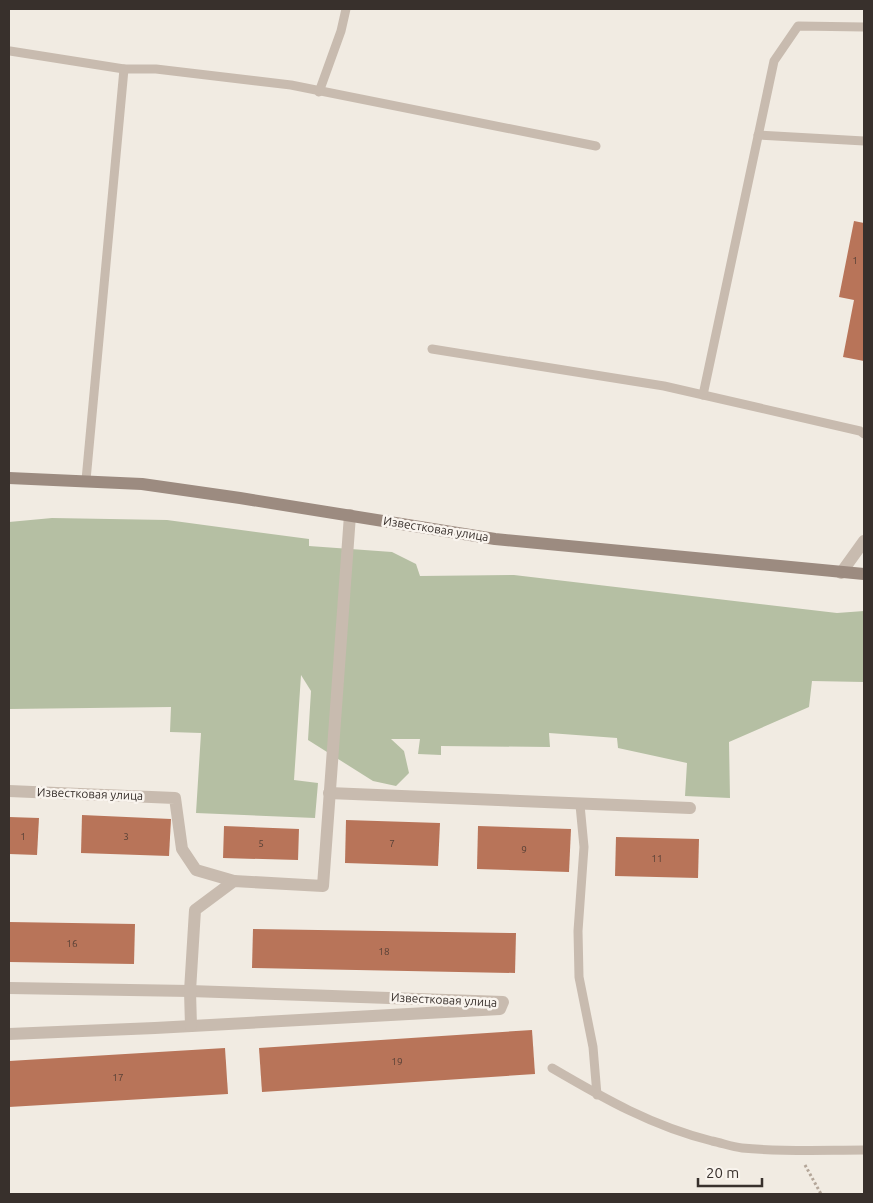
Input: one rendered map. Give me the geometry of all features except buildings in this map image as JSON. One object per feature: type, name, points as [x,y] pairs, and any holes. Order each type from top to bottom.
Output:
[{"type":"main road","name":"Известковая улица","points":[[9,478],[142,484],[495,539],[864,574]]},
{"type":"street","points":[[191,1026],[190,990],[195,910],[234,881],[323,886],[350,515]]},
{"type":"street","points":[[841,573],[864,541]]},
{"type":"street","name":"Известковая улица","points":[[9,791],[175,798],[182,849],[196,870],[234,881]]},
{"type":"street","points":[[329,793],[580,805],[690,808]]},
{"type":"street","name":"Известковая улица","points":[[9,988],[190,990],[503,1002],[500,1009],[9,1034]]},
{"type":"lane","points":[[319,92],[342,31],[346,9]]},
{"type":"lane","points":[[703,395],[774,61],[798,26],[864,27]]},
{"type":"lane","points":[[10,51],[124,69],[166,70],[291,85],[596,146]]},
{"type":"lane","points":[[86,480],[124,69]]},
{"type":"lane","points":[[758,136],[864,141]]},
{"type":"lane","points":[[432,349],[664,386],[860,430],[864,434]]},
{"type":"lane","points":[[580,805],[584,847],[578,931],[579,977],[593,1046],[598,1095]]},
{"type":"lane","points":[[552,1068],[598,1095],[649,1121],[685,1134],[740,1148],[798,1151],[864,1150]]},
{"type":"path","points":[[798,1151],[821,1194]]},
{"type":"green space","points":[[52,518],[167,520],[309,539],[309,546],[392,552],[416,564],[420,576],[514,575],[837,613],[864,611],[864,682],[812,681],[809,707],[729,742],[730,798],[685,796],[687,763],[618,748],[617,738],[549,733],[550,747],[441,746],[441,755],[418,754],[420,739],[391,739],[404,751],[409,773],[396,786],[373,781],[308,740],[311,691],[301,675],[294,780],[318,783],[315,818],[196,813],[201,733],[170,732],[171,707],[9,709],[9,522]]}]
